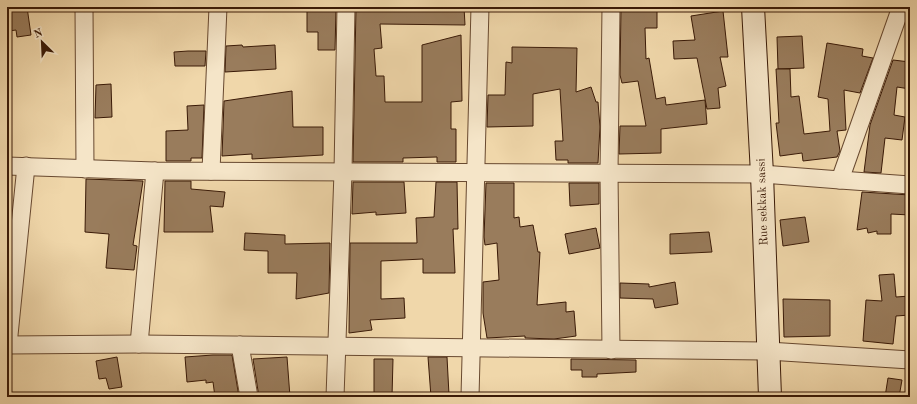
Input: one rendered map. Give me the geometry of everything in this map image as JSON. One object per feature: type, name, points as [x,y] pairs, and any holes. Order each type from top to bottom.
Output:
[{"type":"street","points":[[84,7],[85,169]]},
{"type":"street","points":[[211,171],[218,7]]},
{"type":"street","points":[[335,397],[335,347],[343,172],[346,7]]},
{"type":"street","points":[[470,397],[477,172],[480,7]]},
{"type":"street","points":[[611,7],[609,173],[611,350]]},
{"type":"street","name":"Rue sekkak sassi","points":[[753,7],[762,174],[770,397]]},
{"type":"street","points":[[840,180],[901,7]]},
{"type":"street","points":[[7,166],[155,171],[762,174],[910,185]]},
{"type":"street","points":[[26,166],[8,345],[139,344],[471,349],[768,351],[910,360]]},
{"type":"street","points":[[139,344],[155,171]]},
{"type":"street","points":[[240,345],[249,397]]},
{"type":"building","points":[[7,7],[27,7],[31,35],[17,37],[16,30],[9,31]]},
{"type":"building","points":[[356,7],[409,7],[409,9],[464,7],[465,25],[380,24],[382,48],[374,49],[376,76],[384,76],[385,102],[422,102],[422,45],[461,35],[462,101],[451,102],[451,129],[456,129],[456,162],[437,162],[437,157],[403,158],[403,162],[353,162]]},
{"type":"building","points":[[621,7],[657,7],[657,28],[645,28],[646,59],[649,58],[656,99],[665,97],[666,105],[705,100],[707,124],[661,129],[661,153],[619,154],[620,126],[646,126],[638,81],[622,83],[620,75]]},
{"type":"building","points":[[307,9],[336,9],[335,50],[318,50],[318,32],[307,32]]},
{"type":"building","points":[[723,11],[728,57],[720,57],[726,86],[718,88],[720,108],[707,109],[697,58],[674,59],[673,41],[695,40],[691,16]]},
{"type":"building","points":[[802,36],[804,68],[778,69],[777,37]]},
{"type":"building","points":[[827,43],[863,49],[862,56],[873,58],[860,93],[844,90],[846,130],[837,131],[840,151],[837,157],[803,161],[802,153],[780,156],[776,123],[779,123],[776,69],[790,69],[791,97],[799,96],[804,134],[830,131],[828,99],[818,97]]},
{"type":"building","points":[[242,45],[243,47],[275,45],[276,69],[225,72],[226,46]]},
{"type":"building","points":[[512,47],[577,48],[576,92],[591,87],[596,102],[598,102],[600,127],[598,163],[568,163],[568,160],[556,160],[555,141],[563,141],[560,89],[533,94],[533,126],[487,127],[488,95],[505,95],[506,62],[512,63]]},
{"type":"building","points":[[206,51],[205,66],[175,66],[174,52]]},
{"type":"building","points":[[893,60],[910,62],[910,89],[897,87],[894,115],[905,117],[902,140],[885,138],[881,173],[864,172],[870,125]]},
{"type":"building","points":[[111,84],[112,117],[95,118],[96,85]]},
{"type":"building","points":[[292,91],[293,127],[323,127],[323,155],[252,159],[252,154],[222,156],[224,101]]},
{"type":"building","points":[[204,105],[202,158],[191,158],[191,161],[166,161],[166,131],[188,130],[187,106]]},
{"type":"building","points":[[86,179],[143,181],[133,245],[137,246],[134,270],[106,268],[109,234],[85,232]]},
{"type":"building","points":[[165,181],[191,181],[191,189],[225,192],[223,207],[210,206],[213,232],[164,232]]},
{"type":"building","points":[[353,182],[404,182],[406,213],[376,215],[376,212],[352,214]]},
{"type":"building","points":[[436,182],[457,182],[458,229],[453,229],[455,273],[423,273],[423,259],[381,261],[381,299],[404,298],[405,318],[370,320],[372,330],[349,333],[350,243],[417,243],[416,218],[434,217]]},
{"type":"building","points":[[486,183],[514,183],[514,218],[519,217],[520,227],[533,225],[538,252],[540,252],[537,305],[566,302],[566,312],[574,311],[576,336],[554,339],[525,338],[525,336],[487,338],[483,313],[483,282],[499,280],[497,243],[485,245]]},
{"type":"building","points":[[569,183],[599,183],[599,204],[570,206]]},
{"type":"building","points":[[862,192],[910,195],[910,215],[891,214],[891,234],[877,234],[877,231],[868,233],[867,228],[857,230]]},
{"type":"building","points":[[805,217],[809,242],[783,246],[780,220]]},
{"type":"building","points":[[596,228],[600,248],[569,254],[565,234]]},
{"type":"building","points":[[709,232],[712,252],[670,254],[670,234]]},
{"type":"building","points":[[245,233],[285,235],[285,244],[330,243],[329,293],[296,299],[297,273],[268,273],[268,251],[244,250]]},
{"type":"building","points":[[894,274],[896,297],[910,296],[910,315],[896,316],[893,344],[863,341],[866,300],[882,301],[879,275]]},
{"type":"building","points":[[675,282],[678,304],[655,308],[653,299],[620,298],[620,283],[649,284],[649,287]]},
{"type":"building","points":[[783,299],[830,300],[830,336],[784,337]]},
{"type":"building","points":[[232,355],[239,397],[215,397],[213,382],[206,383],[206,380],[187,382],[185,357]]},
{"type":"building","points":[[117,357],[122,387],[109,389],[106,378],[99,379],[96,361]]},
{"type":"building","points":[[287,357],[290,397],[259,397],[253,359]]},
{"type":"building","points":[[428,357],[447,357],[449,395],[444,395],[445,397],[431,397]]},
{"type":"building","points":[[374,359],[393,359],[392,397],[374,397]]},
{"type":"building","points":[[571,359],[636,360],[636,372],[597,374],[597,377],[582,377],[582,370],[571,370]]},
{"type":"building","points":[[888,378],[902,380],[899,397],[885,397]]}]
